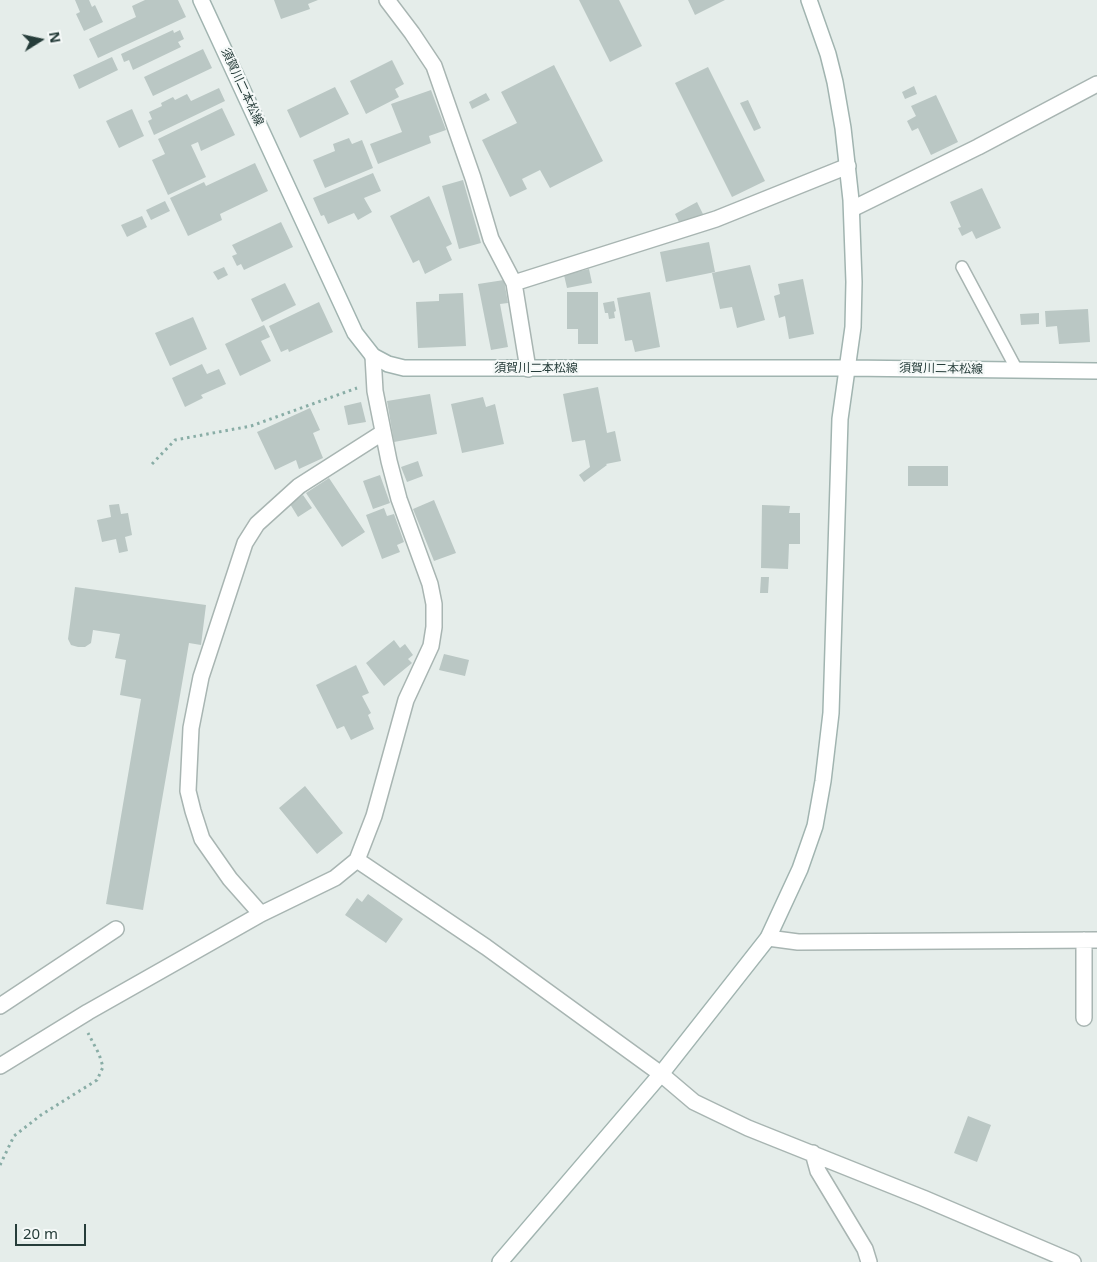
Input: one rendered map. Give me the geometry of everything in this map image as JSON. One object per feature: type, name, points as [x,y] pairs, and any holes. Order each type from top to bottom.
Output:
[{"type":"street","name":"須賀川二本松線","points":[[201,0],[355,333],[373,356],[388,364],[404,368],[847,368],[1097,371]]},
{"type":"street","points":[[500,1262],[661,1074],[768,938],[800,869],[815,826],[823,781],[831,712],[840,419],[852,326],[854,282],[852,209],[848,166],[835,82],[825,45],[808,0]]},
{"type":"street","points":[[393,2],[434,66],[473,178],[491,239],[514,283],[528,369]]},
{"type":"street","points":[[852,209],[978,147],[1097,84]]},
{"type":"street","points":[[514,283],[716,219],[848,166]]},
{"type":"street","points":[[0,1066],[79,1017],[261,914],[335,878],[357,860],[374,816],[406,700],[431,646],[434,627],[434,604],[430,584],[399,498],[382,433],[374,382],[373,356]]},
{"type":"street","points":[[261,914],[230,879],[202,839],[193,811],[188,791],[190,728],[201,677],[245,543],[257,524],[299,486],[382,433]]},
{"type":"street","points":[[357,860],[486,947],[661,1074],[694,1102],[719,1115],[923,1198],[1073,1262]]},
{"type":"street","points":[[0,1006],[116,929]]},
{"type":"street","points":[[768,938],[798,942],[1090,940],[1084,1018]]},
{"type":"street","points":[[813,1153],[818,1171],[865,1249],[869,1262]]},
{"type":"lane","points":[[962,267],[1017,370]]},
{"type":"path","points":[[152,464],[175,440],[251,426],[374,382]]},
{"type":"path","points":[[0,1165],[14,1136],[41,1115],[97,1080],[104,1067],[79,1017]]},
{"type":"building","points":[[75,0],[89,0],[92,7],[95,5],[103,22],[84,31],[76,14],[80,12]]},
{"type":"building","points":[[145,0],[178,0],[186,17],[98,58],[89,39],[136,17],[132,6]]},
{"type":"building","points":[[274,0],[318,0],[308,4],[310,9],[281,19]]},
{"type":"building","points":[[579,0],[619,0],[642,46],[610,62]]},
{"type":"building","points":[[688,0],[725,0],[695,15]]},
{"type":"building","points":[[173,30],[174,33],[180,30],[184,39],[178,42],[181,47],[133,70],[129,60],[124,62],[121,54]]},
{"type":"building","points":[[203,49],[212,68],[153,96],[144,77]]},
{"type":"building","points":[[112,57],[118,70],[79,89],[73,75]]},
{"type":"building","points":[[392,60],[404,84],[395,89],[399,97],[366,114],[350,81]]},
{"type":"building","points":[[554,65],[603,161],[550,188],[540,170],[522,179],[527,189],[510,197],[482,140],[517,123],[501,92]]},
{"type":"building","points":[[708,67],[765,181],[732,197],[675,83]]},
{"type":"building","points":[[914,86],[917,94],[905,99],[902,92]]},
{"type":"building","points":[[335,87],[349,114],[300,138],[287,110]]},
{"type":"building","points":[[219,88],[225,101],[154,135],[148,121],[152,119],[149,112],[162,106],[161,103],[173,97],[175,100],[187,94],[191,101]]},
{"type":"building","points":[[431,90],[446,130],[429,136],[431,143],[378,164],[370,144],[402,132],[391,104]]},
{"type":"building","points":[[486,93],[490,100],[472,109],[469,102]]},
{"type":"building","points":[[936,95],[958,142],[931,155],[918,128],[912,131],[907,121],[916,116],[911,106]]},
{"type":"building","points":[[748,100],[761,128],[754,131],[740,103]]},
{"type":"building","points":[[222,108],[235,135],[201,151],[198,142],[191,145],[206,177],[168,195],[152,160],[165,154],[158,139]]},
{"type":"building","points":[[132,109],[144,136],[119,148],[106,121]]},
{"type":"building","points":[[349,138],[352,144],[362,140],[373,168],[325,188],[313,160],[335,151],[333,144]]},
{"type":"building","points":[[255,163],[268,191],[220,214],[222,220],[188,236],[170,198],[204,182],[206,186]]},
{"type":"building","points":[[373,173],[381,191],[364,198],[372,212],[358,220],[354,213],[328,224],[324,215],[321,216],[313,198]]},
{"type":"building","points":[[463,180],[481,243],[459,249],[442,186]]},
{"type":"building","points":[[982,188],[1001,228],[976,239],[972,231],[962,236],[958,228],[961,227],[950,202]]},
{"type":"building","points":[[429,196],[452,244],[446,247],[452,260],[425,274],[419,260],[413,263],[390,216]]},
{"type":"building","points":[[165,201],[170,211],[151,220],[146,210]]},
{"type":"building","points":[[697,202],[703,214],[681,226],[675,214]]},
{"type":"building","points":[[142,216],[147,227],[127,237],[121,225]]},
{"type":"building","points":[[281,222],[293,247],[244,270],[241,264],[237,266],[232,256],[237,254],[232,245]]},
{"type":"building","points":[[709,242],[715,272],[666,282],[660,252]]},
{"type":"building","points":[[750,265],[765,320],[737,328],[732,307],[720,309],[712,273]]},
{"type":"building","points":[[224,267],[228,275],[218,280],[213,272]]},
{"type":"building","points":[[589,269],[592,283],[567,288],[564,275]]},
{"type":"building","points":[[803,279],[814,334],[789,339],[785,316],[779,318],[774,296],[780,294],[778,284]]},
{"type":"building","points":[[504,280],[508,303],[500,304],[508,347],[491,350],[478,284]]},
{"type":"building","points":[[285,283],[296,305],[262,322],[251,299]]},
{"type":"building","points":[[567,292],[598,292],[598,344],[578,344],[578,329],[567,329]]},
{"type":"building","points":[[650,292],[660,347],[635,352],[632,340],[625,341],[617,298]]},
{"type":"building","points":[[463,293],[466,346],[418,348],[416,302],[439,301],[439,294]]},
{"type":"building","points":[[614,301],[615,318],[609,319],[608,313],[605,313],[603,303]]},
{"type":"building","points":[[319,302],[333,332],[289,352],[288,349],[281,352],[269,326]]},
{"type":"building","points":[[1088,309],[1090,342],[1059,344],[1057,326],[1046,327],[1045,311]]},
{"type":"building","points":[[1039,313],[1039,324],[1021,325],[1020,314]]},
{"type":"building","points":[[193,317],[207,349],[170,366],[155,333]]},
{"type":"building","points":[[264,325],[270,337],[261,341],[271,361],[240,376],[225,344]]},
{"type":"building","points":[[202,364],[207,374],[219,369],[226,384],[201,395],[203,398],[185,407],[172,378]]},
{"type":"building","points":[[598,387],[607,433],[615,431],[621,461],[606,464],[584,482],[579,475],[590,467],[585,440],[572,442],[563,394]]},
{"type":"building","points":[[430,394],[437,434],[394,442],[387,401]]},
{"type":"building","points":[[483,397],[486,407],[495,404],[504,444],[462,453],[451,404]]},
{"type":"building","points":[[361,402],[366,422],[348,425],[344,406]]},
{"type":"building","points":[[310,408],[320,430],[313,433],[323,458],[299,469],[296,460],[275,470],[257,432]]},
{"type":"building","points":[[418,461],[423,476],[407,482],[401,467]]},
{"type":"building","points":[[908,466],[948,466],[948,486],[908,486]]},
{"type":"building","points":[[380,475],[390,503],[373,509],[363,481]]},
{"type":"building","points":[[329,478],[365,532],[342,547],[306,493]]},
{"type":"building","points":[[303,495],[312,508],[298,517],[290,504]]},
{"type":"building","points":[[434,500],[456,553],[434,561],[413,509]]},
{"type":"building","points":[[119,504],[121,514],[128,513],[132,535],[125,537],[128,551],[119,553],[116,539],[102,542],[97,520],[111,517],[109,505]]},
{"type":"building","points":[[762,505],[790,506],[789,513],[800,513],[800,544],[789,544],[788,569],[761,568]]},
{"type":"building","points":[[384,508],[387,516],[394,514],[404,542],[397,545],[400,552],[382,559],[366,515]]},
{"type":"building","points":[[761,577],[769,577],[768,593],[760,593]]},
{"type":"building","points":[[75,587],[206,605],[201,645],[189,643],[143,910],[106,904],[141,699],[120,695],[126,660],[115,658],[120,634],[93,630],[91,643],[85,647],[71,645],[68,639]]},
{"type":"building","points":[[394,640],[400,648],[405,644],[413,655],[408,659],[412,663],[384,686],[366,663]]},
{"type":"building","points":[[444,654],[469,660],[465,676],[439,670]]},
{"type":"building","points":[[356,665],[369,693],[362,696],[371,713],[368,715],[374,729],[351,740],[344,726],[337,729],[316,685]]},
{"type":"building","points":[[305,786],[343,833],[317,854],[279,808]]},
{"type":"building","points":[[368,894],[403,919],[386,943],[345,915],[357,898],[362,902]]},
{"type":"building","points":[[968,1116],[991,1125],[977,1162],[954,1153]]}]
